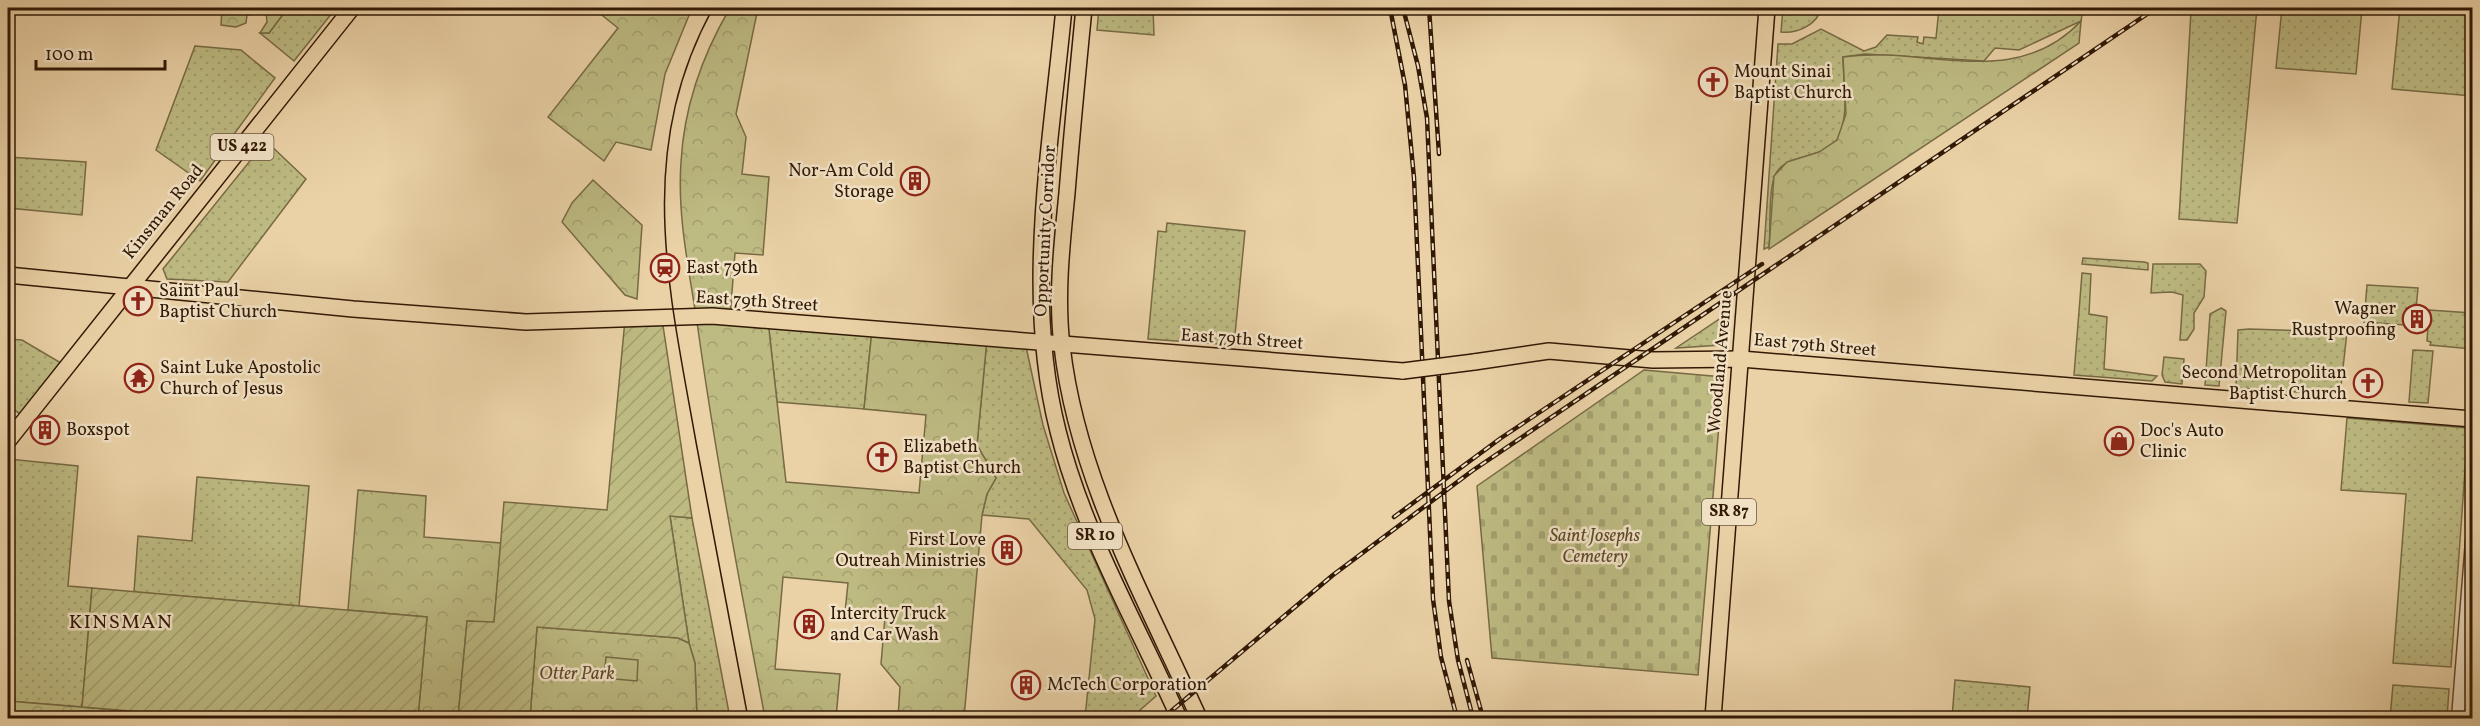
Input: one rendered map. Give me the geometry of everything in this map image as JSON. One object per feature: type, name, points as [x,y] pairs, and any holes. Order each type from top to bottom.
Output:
[{"type":"main road","name":"Kinsman Road","points":[[8,441],[352,8]]},
{"type":"main road","name":"Opportunity Corridor","points":[[1064,8],[1042,238],[1040,287],[1043,343],[1054,416],[1076,490],[1179,718]]},
{"type":"main road","name":"Opportunity Corridor","points":[[1084,8],[1061,264],[1062,345],[1073,413],[1089,471],[1106,515],[1200,718]]},
{"type":"main road","name":"Woodland Avenue","points":[[1713,718],[1767,8]]},
{"type":"main road","name":"East 79th Street","points":[[8,275],[353,309],[526,322],[712,316],[1403,371],[1550,351],[1653,360],[1741,359],[2472,419]]},
{"type":"street","points":[[2458,718],[2472,540]]},
{"type":"green space","points":[[222,8],[283,8],[284,13],[269,33],[260,33],[267,22],[266,12],[247,15],[246,23],[236,27],[221,25]]},
{"type":"green space","points":[[283,8],[336,8],[294,61],[260,33],[269,33],[284,13]]},
{"type":"green space","points":[[593,8],[692,8],[665,74],[651,150],[616,142],[604,161],[548,117],[618,28]]},
{"type":"green space","points":[[730,8],[758,8],[736,114],[746,137],[742,174],[769,177],[763,255],[735,253],[730,318],[768,321],[786,482],[919,493],[926,415],[864,409],[872,330],[987,339],[977,445],[996,478],[987,494],[982,515],[964,718],[898,718],[900,687],[881,664],[885,617],[845,612],[848,583],[783,577],[775,669],[840,674],[836,718],[765,718],[729,524],[685,246],[681,204],[683,141],[691,101],[703,62]]},
{"type":"green space","points":[[1099,8],[1153,8],[1154,35],[1097,30]]},
{"type":"green space","points":[[1783,8],[1821,8],[1816,19],[1806,27],[1781,32]]},
{"type":"green space","points":[[1939,8],[2083,8],[2081,21],[2019,50],[1995,48],[1984,61],[1865,54],[1843,57],[1845,109],[1842,129],[1832,145],[1779,169],[1774,178],[1771,194],[1769,247],[1764,249],[1778,44],[1792,44],[1821,29],[1864,51],[1876,47],[1887,35],[1918,37],[1917,42],[1923,44],[1924,37],[1936,38]]},
{"type":"green space","points":[[2196,8],[2257,8],[2237,223],[2179,219],[2191,11]]},
{"type":"green space","points":[[2282,8],[2362,8],[2356,74],[2276,68]]},
{"type":"green space","points":[[2400,8],[2472,8],[2472,96],[2392,89]]},
{"type":"green space","points":[[2081,21],[2079,43],[1769,249],[1774,176],[1787,162],[1819,152],[1837,140],[1846,114],[1843,57],[1875,55],[1968,61],[1998,60],[2027,55],[2055,42]]},
{"type":"green space","points":[[195,46],[241,50],[275,78],[200,181],[156,150]]},
{"type":"green space","points":[[266,141],[306,179],[228,282],[167,279],[163,269]]},
{"type":"green space","points":[[8,157],[86,162],[82,215],[8,208]]},
{"type":"green space","points":[[593,180],[642,225],[637,299],[625,295],[562,222],[572,203]]},
{"type":"green space","points":[[1167,223],[1245,231],[1234,345],[1148,339],[1158,231],[1166,232]]},
{"type":"green space","points":[[2083,258],[2144,262],[2148,263],[2148,270],[2082,264]]},
{"type":"green space","points":[[2153,264],[2200,264],[2206,271],[2204,297],[2194,313],[2194,329],[2187,340],[2180,340],[2183,295],[2172,292],[2151,293]]},
{"type":"green space","points":[[2082,273],[2091,274],[2089,314],[2107,317],[2104,369],[2157,376],[2152,381],[2074,375]]},
{"type":"green space","points":[[2367,285],[2418,288],[2416,309],[2406,308],[2405,325],[2364,322]]},
{"type":"green space","points":[[2221,308],[2226,311],[2219,386],[2205,385],[2210,314]]},
{"type":"green space","points":[[2429,310],[2472,313],[2472,349],[2430,345],[2431,342],[2427,341]]},
{"type":"green space","points":[[1727,314],[1726,340],[1722,345],[1676,348]]},
{"type":"green space","points":[[662,319],[692,518],[670,516],[689,643],[678,638],[537,627],[530,718],[458,718],[467,621],[494,622],[504,502],[607,510],[625,320]]},
{"type":"green space","points":[[768,321],[872,330],[864,409],[777,402]]},
{"type":"green space","points":[[2238,330],[2347,332],[2340,395],[2236,388]]},
{"type":"green space","points":[[8,339],[22,340],[66,366],[25,417],[8,406]]},
{"type":"green space","points":[[987,339],[1025,342],[1043,425],[1064,493],[1156,696],[1131,718],[1085,718],[1095,619],[1087,590],[1029,519],[982,515],[987,494],[996,478],[977,445]]},
{"type":"green space","points":[[2413,350],[2433,351],[2428,403],[2409,402]]},
{"type":"green space","points":[[2164,357],[2184,359],[2182,384],[2165,382],[2162,375]]},
{"type":"green space","name":"Saint Josephs Cemetery","points":[[1644,370],[1723,377],[1698,675],[1492,658],[1477,486]]},
{"type":"green space","points":[[2347,418],[2468,428],[2451,667],[2393,663],[2406,494],[2341,490]]},
{"type":"green space","points":[[8,459],[78,466],[68,586],[92,588],[82,707],[8,701]]},
{"type":"green space","points":[[197,477],[309,486],[299,606],[134,592],[138,536],[192,541]]},
{"type":"green space","points":[[358,490],[426,496],[424,537],[501,543],[494,623],[467,621],[458,718],[418,718],[427,617],[348,610]]},
{"type":"green space","points":[[670,516],[692,518],[730,718],[697,718],[695,663],[689,643]]},
{"type":"green space","points":[[92,588],[427,617],[418,718],[214,718],[82,707]]},
{"type":"green space","name":"Otter Park","points":[[537,627],[678,638],[689,643],[695,663],[697,718],[530,718]]},
{"type":"green space","points":[[606,657],[638,660],[637,681],[604,678]]},
{"type":"green space","points":[[1955,680],[2030,687],[2027,718],[1952,718]]},
{"type":"green space","points":[[2393,685],[2449,689],[2447,718],[2390,718]]},
{"type":"green space","points":[[8,701],[214,718],[8,718]]},
{"type":"tram line","points":[[713,8],[688,62],[673,115],[666,168],[665,222],[676,330],[748,718]]},
{"type":"railway","points":[[1390,8],[1405,85],[1414,178],[1433,599],[1441,657],[1457,718]]},
{"type":"railway","points":[[1403,8],[1418,66],[1427,118],[1449,601],[1458,660],[1473,718]]},
{"type":"railway","points":[[1429,8],[1439,154]]},
{"type":"railway","points":[[1163,718],[1333,575],[1472,471],[2156,8]]},
{"type":"railway","points":[[1394,517],[1501,438],[1762,264]]},
{"type":"railway","points":[[1467,660],[1483,718]]},
{"type":"place","name":"Mount Sinai Baptist Church","points":[[1713,82]]},
{"type":"place","name":"Nor-Am Cold Storage","points":[[915,181]]},
{"type":"place","name":"East 79th","points":[[665,268]]},
{"type":"place","name":"Saint Paul Baptist Church","points":[[138,301]]},
{"type":"place","name":"Wagner Rustproofing","points":[[2417,319]]},
{"type":"place","name":"Saint Luke Apostolic Church of Jesus","points":[[139,378]]},
{"type":"place","name":"Second Metropolitan Baptist Church","points":[[2368,383]]},
{"type":"place","name":"Boxspot","points":[[45,430]]},
{"type":"place","name":"Doc's Auto Clinic","points":[[2119,441]]},
{"type":"place","name":"Elizabeth Baptist Church","points":[[882,457]]},
{"type":"place","name":"First Love Outreah Ministries","points":[[1007,550]]},
{"type":"place","name":"Intercity Truck and Car Wash","points":[[809,624]]},
{"type":"place","name":"McTech Corporation","points":[[1026,685]]},
{"type":"district","name":"KINSMAN","points":[[121,623]]}]
